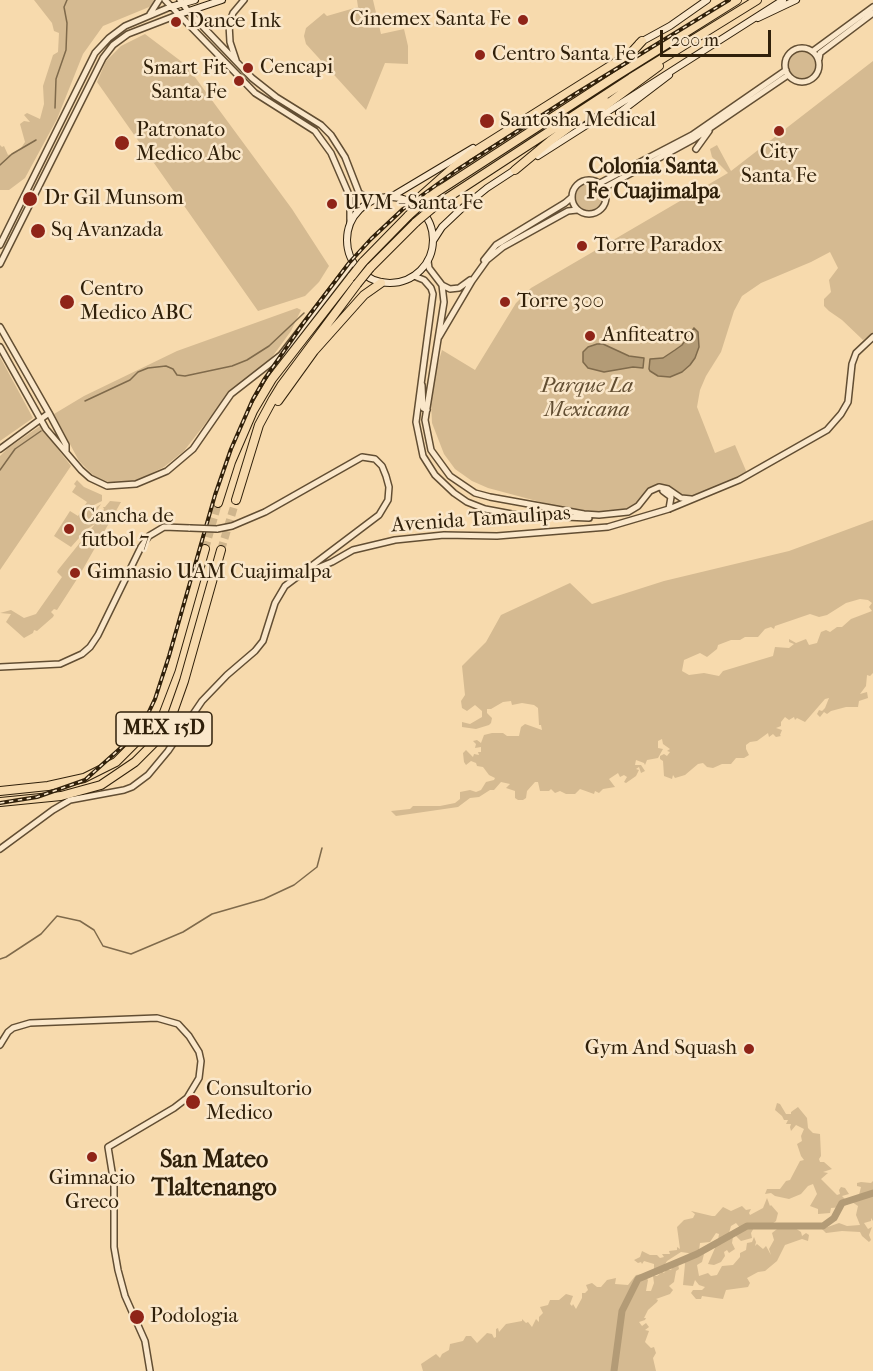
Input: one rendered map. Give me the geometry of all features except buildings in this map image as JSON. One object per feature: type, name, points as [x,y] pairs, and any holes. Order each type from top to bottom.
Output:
[{"type":"highway","points":[[425,197],[737,0]]},
{"type":"highway","points":[[218,503],[231,462],[253,411],[272,378],[352,276],[435,206],[631,78],[757,0]]},
{"type":"highway","points":[[236,500],[259,425],[280,386],[357,284],[367,265],[392,230],[407,213],[454,166],[469,155],[631,53],[642,41]]},
{"type":"highway","points":[[580,129],[606,105],[657,69],[668,56]]},
{"type":"highway","points":[[515,170],[550,141],[621,90],[631,78]]},
{"type":"highway","points":[[248,457],[279,398],[314,351],[364,295],[381,283]]},
{"type":"highway","name":"MEX 15D","points":[[0,791],[48,786],[84,778],[116,762],[135,743],[153,716],[171,669],[205,549]]},
{"type":"highway","name":"MEX 15D","points":[[0,802],[61,796],[101,785],[135,762],[156,741],[172,715],[184,681],[221,550]]},
{"type":"main road","points":[[170,7],[181,2],[195,0]]},
{"type":"main road","points":[[180,14],[222,0]]},
{"type":"main road","points":[[391,197],[642,41],[670,26],[707,0]]},
{"type":"main road","points":[[433,240],[442,227],[461,209],[488,188],[783,0]]},
{"type":"main road","points":[[749,21],[766,16],[796,0]]},
{"type":"main road","points":[[619,113],[686,61]]},
{"type":"main road","points":[[391,197],[410,201],[424,214],[432,231],[433,240],[428,261],[414,276],[398,283],[381,283],[360,272],[352,263],[346,245],[350,222],[361,207],[378,198],[391,197]]},
{"type":"street","points":[[148,16],[159,0]]},
{"type":"street","points":[[165,0],[248,86],[275,107],[315,131],[331,153],[350,197],[350,222]]},
{"type":"street","points":[[238,64],[230,42],[229,24],[233,13],[244,0]]},
{"type":"street","points":[[181,2],[252,78],[276,97],[321,125],[331,135],[345,157],[359,193],[359,199],[350,197]]},
{"type":"street","points":[[0,245],[95,54],[109,38],[125,26],[170,7]]},
{"type":"street","points":[[813,51],[873,7]]},
{"type":"street","points":[[0,264],[102,58],[113,45],[128,34],[180,14]]},
{"type":"street","points":[[819,59],[813,51],[802,48],[793,50],[786,60],[787,72],[797,81],[812,79],[819,70],[820,53],[873,14]]},
{"type":"street","points":[[192,27],[198,21]]},
{"type":"street","points":[[602,185],[694,139],[787,72]]},
{"type":"street","points":[[602,185],[692,135],[787,72]]},
{"type":"street","points":[[248,86],[248,80],[252,78]]},
{"type":"street","points":[[696,149],[712,127]]},
{"type":"street","points":[[55,132],[64,137]]},
{"type":"street","points":[[338,169],[341,164],[349,168]]},
{"type":"street","points":[[428,261],[429,268],[442,285],[453,289],[463,287],[496,245],[565,203],[572,197],[575,186],[582,181],[591,180],[602,185],[606,199],[602,208],[592,214],[577,210],[568,211],[503,247],[487,260],[470,284],[437,342]]},
{"type":"street","points":[[359,193],[367,198],[378,198]]},
{"type":"street","points":[[572,197],[577,210]]},
{"type":"street","points":[[0,347],[40,419],[60,447],[90,478],[107,486],[136,484],[167,471],[193,449],[231,394],[281,355],[352,263]]},
{"type":"street","name":"Avenida Tamaulipas","points":[[414,276],[424,280],[433,294],[428,344],[417,409],[419,440],[423,456],[443,485],[467,502],[506,514],[599,518],[628,514],[640,508],[652,494],[660,490],[669,494],[671,500],[669,509]]},
{"type":"street","name":"Avenida Tamaulipas","points":[[442,285],[444,302],[427,410],[426,431],[431,450],[450,476],[475,493],[490,497],[599,515],[627,512],[638,506],[650,491],[659,487],[668,489],[681,498],[692,499]]},
{"type":"street","points":[[0,327],[49,413],[66,445],[66,451]]},
{"type":"street","name":"Avenida Tamaulipas","points":[[299,575],[332,562],[345,553],[373,544],[444,535],[497,536],[608,527],[669,509],[739,480],[827,429],[841,414],[848,402],[852,364],[856,353],[873,337]]},
{"type":"street","points":[[421,380],[423,408],[427,410]]},
{"type":"street","points":[[0,449],[49,413]]},
{"type":"street","points":[[419,440],[426,440],[431,450]]},
{"type":"street","points":[[0,667],[60,664],[82,654],[98,635],[141,547],[149,536],[164,527],[217,529],[232,526],[265,512],[357,459],[362,457],[375,459],[382,466],[389,487],[388,500],[379,515],[280,592],[274,603],[263,640],[255,651],[202,701],[168,751],[148,775],[124,790],[70,801],[53,810],[0,849]]},
{"type":"street","points":[[490,497],[512,504],[511,511],[506,514]]},
{"type":"street","points":[[542,516],[548,512],[549,508]]},
{"type":"street","points":[[327,555],[332,562]]},
{"type":"street","points":[[0,1045],[13,1028],[30,1023],[157,1018],[178,1024],[189,1035],[199,1052],[201,1061],[199,1078],[191,1094],[177,1107],[108,1147],[114,1184],[114,1245],[118,1270],[125,1296],[145,1341],[150,1371]]},
{"type":"green space","points":[[34,0],[157,0],[154,5],[103,26],[83,54],[57,119],[25,178],[9,190],[0,190],[0,145],[4,146],[8,155],[19,151],[25,142],[20,124],[24,121],[30,122],[24,115],[27,113],[40,119],[44,104],[43,86],[53,55],[58,52],[59,33],[54,31],[52,23]]},
{"type":"green space","points":[[357,0],[373,0],[381,34],[404,29],[408,46],[408,64],[385,63],[366,110],[306,44],[304,36],[306,28],[324,13],[327,16],[358,7]]},
{"type":"green space","points":[[145,34],[186,65],[292,209],[329,266],[319,282],[305,296],[258,311],[97,82],[106,61],[121,46]]},
{"type":"green space","points":[[802,51],[812,55],[816,65],[812,75],[802,79],[792,75],[788,65],[792,55]]},
{"type":"green space","name":"Parque La Mexicana","points":[[873,61],[873,333],[863,340],[824,306],[824,299],[831,292],[829,280],[838,268],[830,252],[761,283],[742,296],[734,311],[721,352],[700,390],[697,407],[715,453],[735,445],[747,473],[691,498],[656,487],[637,505],[627,510],[605,513],[574,511],[488,488],[472,481],[455,469],[444,454],[432,423],[431,403],[435,374],[442,350],[475,370],[516,303],[531,288],[728,173],[712,157],[710,149],[717,145],[731,171]]},
{"type":"green space","points":[[589,183],[599,187],[603,197],[599,207],[589,211],[579,207],[575,197],[579,187]]},
{"type":"green space","points":[[297,308],[301,310],[291,331],[267,364],[229,393],[184,451],[164,467],[136,481],[111,483],[94,476],[79,461],[54,414],[84,396],[177,351]]},
{"type":"green space","points":[[0,357],[33,418],[0,441]]},
{"type":"green space","points":[[40,426],[71,466],[0,570],[0,456]]},
{"type":"green space","points":[[77,480],[84,487],[102,495],[102,501],[92,506],[95,508],[101,504],[95,513],[99,516],[103,507],[110,501],[121,502],[79,576],[57,610],[54,609],[51,612],[53,617],[37,631],[34,630],[24,638],[6,622],[11,614],[0,613],[11,610],[24,618],[36,614],[62,577],[57,572],[58,570],[95,524],[87,529],[71,547],[54,536],[70,511],[78,516],[87,502],[72,492]]},
{"type":"green space","points":[[873,520],[873,673],[870,676],[867,675],[866,686],[860,694],[867,692],[868,698],[859,701],[858,707],[846,707],[827,714],[824,712],[820,717],[817,714],[819,710],[822,711],[825,708],[829,698],[825,699],[805,722],[797,718],[795,720],[794,717],[789,720],[785,717],[781,726],[776,728],[782,730],[781,736],[776,737],[773,734],[769,737],[768,733],[757,741],[750,742],[746,745],[749,755],[744,758],[736,758],[731,764],[722,764],[713,768],[703,763],[698,764],[685,775],[675,778],[673,775],[672,779],[664,776],[663,761],[660,756],[664,754],[667,756],[670,752],[667,751],[670,749],[663,744],[662,739],[658,741],[658,748],[663,749],[658,758],[647,760],[645,765],[636,760],[635,765],[641,765],[645,771],[641,773],[639,767],[636,769],[639,770],[636,776],[626,783],[624,782],[627,777],[624,775],[620,777],[618,773],[609,779],[615,787],[603,789],[599,793],[595,791],[594,794],[580,789],[575,794],[560,791],[555,793],[551,789],[540,791],[538,782],[535,782],[527,791],[526,798],[518,800],[515,798],[515,791],[506,788],[510,784],[501,782],[494,790],[479,797],[470,798],[458,807],[396,816],[391,811],[410,809],[413,806],[440,806],[455,803],[460,799],[460,792],[481,790],[486,782],[495,778],[476,763],[471,761],[466,765],[464,762],[463,753],[466,750],[473,757],[474,754],[479,755],[478,752],[481,752],[481,747],[475,748],[476,744],[473,741],[477,740],[481,743],[484,735],[492,733],[519,736],[521,727],[525,724],[542,730],[539,725],[538,708],[522,703],[512,705],[511,701],[487,709],[487,713],[492,718],[489,725],[476,729],[462,727],[462,722],[470,724],[482,717],[482,711],[475,705],[467,711],[462,708],[461,701],[465,695],[462,666],[486,642],[501,615],[570,583],[592,604],[664,581],[789,551]],"holes":[[[860,599],[872,603],[869,607],[872,611],[851,619],[842,627],[837,627],[830,632],[826,630],[821,632],[817,643],[809,645],[806,639],[796,643],[789,639],[789,642],[794,644],[789,648],[775,647],[773,656],[723,671],[719,676],[704,673],[689,675],[682,671],[684,660],[700,653],[707,657],[717,649],[718,645],[731,640],[758,637],[765,629],[771,627],[774,629],[775,626],[810,614],[819,617],[827,615],[846,603]]]},
{"type":"green space","points":[[777,1103],[786,1114],[791,1114],[798,1107],[807,1118],[808,1128],[813,1133],[820,1134],[820,1162],[824,1162],[832,1169],[823,1172],[828,1173],[821,1179],[837,1195],[840,1194],[841,1187],[845,1188],[849,1194],[842,1196],[848,1202],[850,1198],[859,1195],[861,1187],[857,1186],[857,1183],[873,1181],[873,1221],[871,1218],[871,1221],[864,1223],[868,1229],[872,1227],[869,1242],[860,1232],[826,1233],[822,1229],[839,1223],[847,1226],[860,1225],[856,1215],[858,1206],[852,1202],[842,1207],[831,1208],[830,1213],[818,1214],[818,1209],[810,1206],[817,1194],[813,1184],[801,1194],[789,1199],[771,1193],[765,1194],[767,1189],[780,1189],[786,1181],[790,1180],[800,1161],[804,1160],[797,1144],[802,1141],[801,1136],[804,1129],[796,1125],[791,1131],[791,1124],[786,1124],[788,1120],[784,1120],[775,1110]]},
{"type":"green space","points":[[767,1198],[770,1206],[778,1213],[776,1221],[769,1226],[755,1226],[751,1233],[752,1238],[741,1241],[735,1235],[741,1229],[736,1223],[731,1226],[729,1233],[733,1237],[732,1243],[735,1249],[729,1253],[727,1250],[724,1252],[725,1256],[721,1262],[714,1265],[708,1264],[715,1248],[712,1247],[718,1240],[719,1234],[716,1233],[710,1242],[700,1243],[699,1250],[705,1250],[702,1262],[697,1265],[699,1276],[708,1273],[711,1276],[717,1275],[722,1266],[733,1265],[740,1257],[740,1253],[746,1250],[747,1243],[752,1242],[754,1237],[755,1246],[757,1244],[763,1249],[766,1246],[771,1255],[769,1249],[774,1240],[772,1233],[777,1229],[795,1228],[801,1232],[802,1236],[806,1233],[809,1235],[808,1241],[802,1239],[785,1245],[777,1261],[765,1271],[747,1278],[750,1283],[748,1287],[726,1290],[723,1299],[702,1296],[701,1299],[696,1299],[691,1293],[693,1290],[702,1290],[705,1287],[699,1285],[695,1280],[693,1286],[683,1285],[685,1264],[683,1261],[688,1259],[690,1254],[681,1252],[667,1261],[661,1271],[664,1273],[666,1270],[671,1270],[675,1263],[678,1264],[679,1269],[676,1271],[674,1282],[669,1286],[673,1290],[670,1294],[656,1299],[657,1302],[648,1310],[645,1320],[639,1322],[642,1326],[646,1323],[649,1327],[645,1330],[649,1331],[645,1342],[651,1348],[654,1347],[656,1353],[653,1358],[656,1371],[423,1371],[421,1364],[436,1354],[440,1358],[449,1350],[450,1344],[463,1341],[466,1336],[471,1336],[477,1343],[487,1333],[492,1334],[494,1338],[496,1329],[498,1328],[499,1332],[506,1324],[522,1321],[522,1319],[532,1327],[536,1319],[539,1322],[539,1317],[543,1313],[540,1307],[548,1305],[550,1300],[559,1300],[566,1294],[573,1296],[570,1304],[572,1306],[573,1304],[576,1309],[582,1293],[588,1290],[586,1285],[592,1283],[601,1287],[607,1280],[616,1278],[615,1284],[628,1285],[636,1275],[643,1274],[648,1280],[646,1291],[651,1291],[654,1283],[653,1276],[661,1273],[654,1275],[654,1264],[644,1261],[642,1264],[634,1260],[640,1257],[642,1251],[660,1258],[664,1257],[662,1254],[670,1254],[669,1251],[677,1250],[677,1247],[680,1249],[677,1227],[684,1220],[693,1218],[695,1214],[691,1211],[715,1216],[723,1207],[731,1211],[742,1206],[746,1210],[751,1209],[750,1215],[763,1208]]},
{"type":"shaded area","points":[[694,328],[698,332],[699,347],[690,365],[682,372],[670,377],[658,376],[650,371],[650,359],[663,358],[675,350],[682,345]]},
{"type":"shaded area","points":[[603,344],[629,356],[644,358],[643,368],[633,367],[604,372],[588,368],[583,362],[583,352],[588,347]]},
{"type":"waterway","points":[[55,108],[56,79],[66,50],[67,23],[64,7],[67,0]]},
{"type":"waterway","points":[[0,165],[12,154],[36,140]]},
{"type":"waterway","points":[[85,401],[130,380],[138,372],[148,368],[166,366],[173,369],[177,375],[185,376],[232,366],[247,360],[269,346],[304,313]]},
{"type":"waterway","points":[[0,470],[15,449],[41,431]]},
{"type":"waterway","points":[[0,959],[41,934],[57,916],[80,921],[94,930],[103,946],[131,954],[183,932],[212,914],[264,899],[294,885],[317,867],[322,848]]},
{"type":"waterway","points":[[614,1371],[622,1311],[638,1279],[697,1254],[747,1226],[823,1226],[834,1218],[842,1203],[873,1193]]},
{"type":"tunnel","points":[[221,550],[236,500]]},
{"type":"tunnel","points":[[205,549],[218,503]]},
{"type":"railway","points":[[0,803],[37,797],[85,780],[124,745],[145,720],[155,699],[169,656],[215,495],[231,449],[253,399],[302,325],[349,263],[403,209],[457,170],[575,94],[729,0]]},
{"type":"place","name":"Cinemex Santa Fe","points":[[523,20]]},
{"type":"place","name":"Dance Ink","points":[[176,22]]},
{"type":"place","name":"Centro Santa Fe","points":[[480,55]]},
{"type":"place","name":"Cencapi","points":[[248,68]]},
{"type":"place","name":"Smart Fit Santa Fe","points":[[239,81]]},
{"type":"place","name":"Santosha Medical","points":[[487,121]]},
{"type":"place","name":"City Santa Fe","points":[[779,131]]},
{"type":"place","name":"Patronato Medico Abc","points":[[122,143]]},
{"type":"place","name":"Dr Gil Munsom","points":[[30,199]]},
{"type":"place","name":"UVM - Santa Fe","points":[[332,204]]},
{"type":"place","name":"Sq Avanzada","points":[[38,231]]},
{"type":"place","name":"Torre Paradox","points":[[582,246]]},
{"type":"place","name":"Centro Medico ABC","points":[[67,302]]},
{"type":"place","name":"Torre 300","points":[[505,302]]},
{"type":"place","name":"Anfiteatro","points":[[590,336]]},
{"type":"place","name":"Cancha de futbol 7","points":[[69,529]]},
{"type":"place","name":"Gimnasio UAM Cuajimalpa","points":[[75,573]]},
{"type":"place","name":"Gym And Squash","points":[[749,1049]]},
{"type":"place","name":"Consultorio Medico","points":[[193,1102]]},
{"type":"place","name":"Gimnacio Greco","points":[[92,1157]]},
{"type":"place","name":"Podologia","points":[[137,1317]]},
{"type":"district","name":"Colonia Santa Fe Cuajimalpa","points":[[653,180]]},
{"type":"district","name":"San Mateo Tlaltenango","points":[[214,1175]]}]
